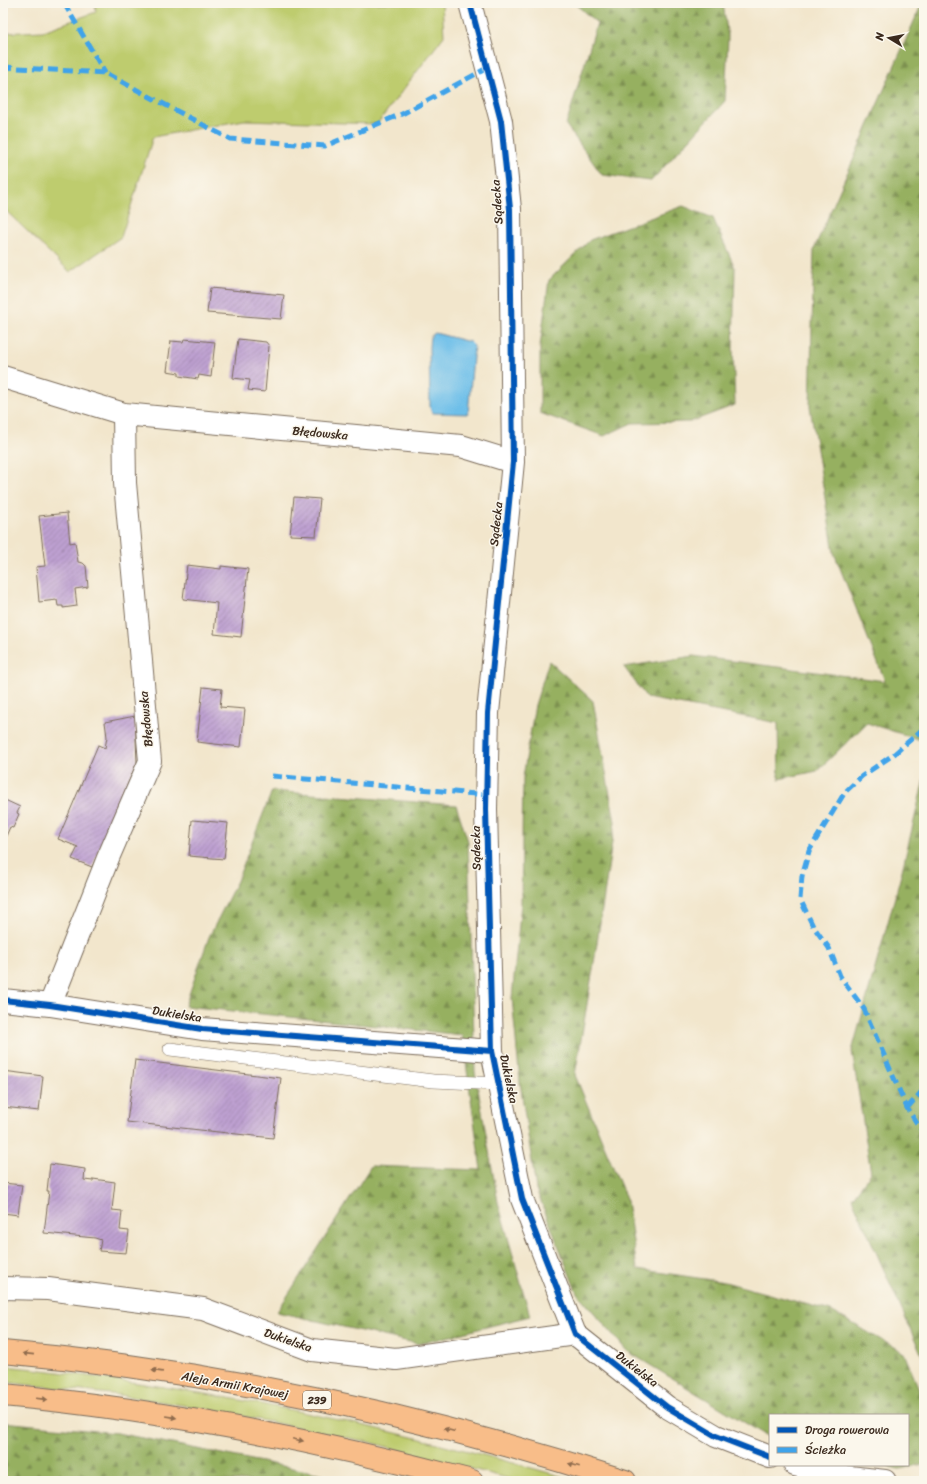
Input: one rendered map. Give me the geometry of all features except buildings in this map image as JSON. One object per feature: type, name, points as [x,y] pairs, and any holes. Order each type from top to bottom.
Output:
[{"type":"main road","name":"Aleja Armii Krajowej","points":[[3,1352],[167,1373],[328,1402],[444,1429],[625,1481]]},
{"type":"main road","points":[[3,1395],[119,1409],[204,1422],[288,1438],[472,1481]]},
{"type":"street","name":"Sądecka","points":[[470,3],[501,121],[510,209],[513,462],[488,713],[486,809],[492,1051]]},
{"type":"street","name":"Błędowska","points":[[3,377],[124,414],[461,446],[513,462]]},
{"type":"street","name":"Błędowska","points":[[50,1005],[108,858],[150,761],[125,483],[124,414]]},
{"type":"street","name":"Dukielska","points":[[3,1000],[50,1005],[202,1029],[492,1051],[522,1199],[576,1334],[667,1406],[716,1436],[769,1458]]},
{"type":"street","name":"Dukielska","points":[[3,1288],[48,1289],[203,1309],[312,1350],[396,1359],[576,1334]]},
{"type":"street","points":[[799,1466],[840,1476],[884,1481]]},
{"type":"lane","points":[[170,1049],[433,1081],[498,1084]]},
{"type":"green space","points":[[95,3],[442,3],[444,36],[377,124],[244,120],[153,137],[121,237],[70,272],[3,208],[3,33],[43,31],[96,12]]},
{"type":"green space","points":[[574,3],[723,3],[728,38],[725,101],[651,181],[602,175],[566,125],[597,23]]},
{"type":"green space","points":[[922,3],[924,3],[924,741],[867,723],[817,771],[779,779],[778,723],[647,698],[624,667],[693,656],[885,681],[834,553],[810,407],[814,249]]},
{"type":"green space","points":[[683,206],[713,218],[735,268],[733,348],[735,405],[690,422],[632,423],[604,436],[540,413],[540,346],[549,280],[590,240]]},
{"type":"green space","points":[[549,661],[593,701],[615,822],[594,963],[575,1075],[627,1201],[637,1269],[725,1282],[831,1311],[904,1353],[924,1401],[924,1464],[899,1469],[886,1466],[909,1466],[909,1414],[769,1414],[769,1437],[627,1351],[577,1293],[536,1189],[520,1082],[512,998],[521,903],[523,777],[535,705]]},
{"type":"green space","points":[[924,779],[924,1360],[852,1198],[871,1173],[852,1051],[900,879]]},
{"type":"green space","points":[[272,791],[456,805],[468,841],[475,1072],[498,1202],[530,1316],[419,1344],[277,1312],[371,1166],[481,1170],[462,1035],[185,1006],[209,937],[237,881]]},
{"type":"green space","points":[[3,1366],[117,1380],[291,1410],[349,1422],[463,1450],[577,1481],[518,1481],[369,1442],[207,1409],[120,1395],[3,1382]]},
{"type":"green space","points":[[3,1422],[117,1433],[332,1476],[338,1481],[3,1481]]},
{"type":"water","points":[[435,333],[470,342],[474,346],[468,414],[432,413],[430,407],[429,347],[430,337]]},
{"type":"marked path","points":[[64,3],[105,73]]},
{"type":"marked path","points":[[3,67],[105,73],[230,139],[325,146],[404,113],[487,68]]},
{"type":"marked path","points":[[924,728],[893,755],[862,776],[845,792],[809,851],[802,876],[800,899],[813,926],[829,948],[840,976],[864,1009],[907,1108],[924,1134]]},
{"type":"marked path","points":[[272,776],[487,795]]},
{"type":"marked path","points":[[907,1108],[924,1089]]},
{"type":"cycle path","points":[[470,3],[501,121],[510,209],[513,462],[488,713],[486,809],[492,1051]]},
{"type":"cycle path","points":[[3,1000],[50,1005],[202,1029],[492,1051],[522,1199],[575,1334],[667,1407],[716,1436],[769,1457]]}]
